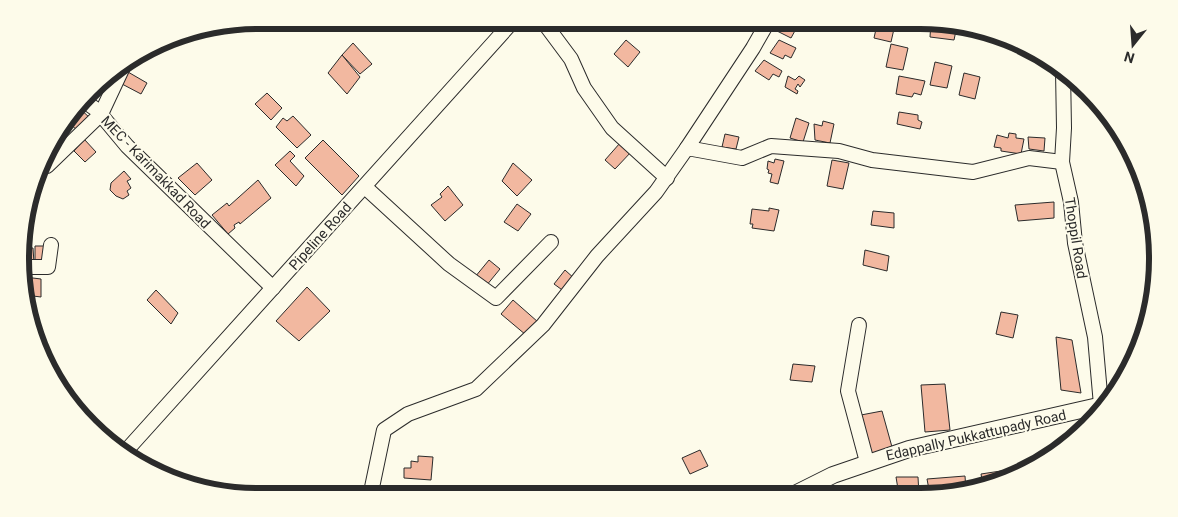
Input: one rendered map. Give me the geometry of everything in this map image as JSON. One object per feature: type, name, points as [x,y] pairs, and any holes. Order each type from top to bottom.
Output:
[{"type":"main road","name":"Edappally Pukkattupady Road","points":[[807,488],[833,475],[867,462],[909,449],[1095,406]]},
{"type":"street","name":"Pipeline Road","points":[[128,448],[506,29]]},
{"type":"street","points":[[549,29],[571,59],[584,88],[612,128],[667,178]]},
{"type":"street","points":[[372,488],[384,430],[408,414],[476,389],[544,325],[596,256],[667,178],[764,29]]},
{"type":"street","points":[[49,164],[101,114],[117,77]]},
{"type":"street","name":"Thoppil Road","points":[[1063,79],[1064,128],[1062,162],[1071,202],[1075,243],[1095,338],[1103,397]]},
{"type":"street","name":"MEC - Karimakkad Road","points":[[88,104],[101,114],[127,146],[273,288]]},
{"type":"street","points":[[687,148],[742,158],[771,146],[830,151],[872,160],[973,172],[1029,158],[1062,162]]},
{"type":"street","points":[[365,187],[449,264],[496,298],[551,242]]},
{"type":"street","points":[[29,267],[48,267],[51,245]]},
{"type":"street","points":[[859,325],[848,391],[867,462]]},
{"type":"building","points":[[778,29],[796,29],[791,38],[777,31]]},
{"type":"building","points":[[876,29],[894,29],[891,42],[874,38]]},
{"type":"building","points":[[931,29],[956,32],[954,40],[930,37]]},
{"type":"building","points":[[626,40],[640,52],[628,67],[614,54]]},
{"type":"building","points":[[779,40],[796,48],[791,58],[785,55],[783,59],[770,53]]},
{"type":"building","points":[[353,43],[372,64],[360,74],[342,55]]},
{"type":"building","points":[[891,44],[908,48],[903,70],[886,67]]},
{"type":"building","points":[[342,55],[360,77],[347,94],[328,73]]},
{"type":"building","points":[[764,60],[782,71],[779,77],[773,74],[769,80],[755,71]]},
{"type":"building","points":[[935,62],[952,66],[947,88],[930,85]]},
{"type":"building","points":[[128,72],[147,83],[141,94],[122,84]]},
{"type":"building","points":[[964,73],[980,77],[975,99],[959,95]]},
{"type":"building","points":[[788,76],[795,80],[799,76],[805,80],[800,87],[798,84],[795,89],[798,91],[797,94],[785,87]]},
{"type":"building","points":[[899,76],[925,81],[921,95],[914,93],[912,97],[896,94]]},
{"type":"building","points":[[267,93],[282,108],[271,120],[255,104]]},
{"type":"building","points":[[83,111],[90,118],[79,132],[71,125]]},
{"type":"building","points":[[899,112],[918,115],[918,120],[922,122],[920,129],[897,124]]},
{"type":"building","points":[[293,116],[311,135],[297,148],[276,127],[283,118],[287,121]]},
{"type":"building","points":[[796,118],[809,123],[803,142],[790,138]]},
{"type":"building","points":[[823,121],[834,124],[830,143],[815,140],[814,124],[822,126]]},
{"type":"building","points":[[1009,133],[1016,134],[1016,138],[1024,139],[1021,154],[1001,151],[1001,148],[994,147],[997,135],[1008,138]]},
{"type":"building","points":[[725,134],[739,137],[736,149],[722,147]]},
{"type":"building","points":[[1028,137],[1045,138],[1044,151],[1029,149]]},
{"type":"building","points":[[84,139],[96,152],[85,162],[74,151]]},
{"type":"building","points":[[323,140],[359,176],[342,195],[305,158]]},
{"type":"building","points":[[620,143],[632,151],[615,169],[605,160]]},
{"type":"building","points":[[290,151],[295,156],[290,161],[304,176],[296,186],[275,165]]},
{"type":"building","points":[[775,159],[784,161],[778,184],[770,182],[772,174],[768,173],[769,170],[767,169],[768,161],[774,163]]},
{"type":"building","points":[[832,160],[849,163],[843,189],[827,186]]},
{"type":"building","points":[[197,163],[212,180],[195,195],[178,178]]},
{"type":"building","points":[[513,163],[532,180],[517,196],[502,181]]},
{"type":"building","points":[[124,171],[131,179],[127,181],[131,188],[127,191],[129,195],[123,199],[116,196],[110,190],[111,183]]},
{"type":"building","points":[[258,180],[271,198],[240,224],[239,222],[234,225],[235,228],[228,234],[212,215],[227,203],[229,206]]},
{"type":"building","points":[[448,186],[463,205],[445,221],[431,205],[442,197],[440,194]]},
{"type":"building","points":[[1054,202],[1054,218],[1018,221],[1015,205]]},
{"type":"building","points":[[517,204],[531,214],[518,231],[504,222]]},
{"type":"building","points":[[769,208],[779,210],[774,231],[752,228],[753,224],[750,224],[752,209],[769,211]]},
{"type":"building","points":[[873,211],[894,213],[894,228],[871,225]]},
{"type":"building","points":[[35,246],[49,246],[47,260],[35,260]]},
{"type":"building","points":[[29,248],[33,248],[34,263],[29,264]]},
{"type":"building","points":[[865,250],[889,256],[887,271],[863,265]]},
{"type":"building","points":[[489,260],[500,269],[486,286],[475,277]]},
{"type":"building","points":[[565,270],[576,280],[565,292],[554,284]]},
{"type":"building","points":[[30,278],[41,279],[41,297],[32,296]]},
{"type":"building","points":[[307,287],[330,311],[299,341],[276,321]]},
{"type":"building","points":[[156,290],[178,313],[171,324],[147,300]]},
{"type":"building","points":[[513,300],[538,322],[526,335],[501,314]]},
{"type":"building","points":[[1001,312],[1018,315],[1013,338],[996,334]]},
{"type":"building","points":[[1056,337],[1072,340],[1081,393],[1061,390]]},
{"type":"building","points":[[793,364],[815,366],[812,382],[790,380]]},
{"type":"building","points":[[945,384],[950,430],[925,432],[921,385]]},
{"type":"building","points":[[882,411],[892,447],[870,454],[861,415]]},
{"type":"building","points":[[700,450],[708,466],[690,474],[682,458]]},
{"type":"building","points":[[418,456],[433,457],[431,480],[404,478],[404,468],[411,468],[411,461],[418,462]]},
{"type":"building","points":[[1010,470],[982,479],[981,474]]},
{"type":"building","points":[[965,476],[966,484],[929,488],[927,479]]},
{"type":"building","points":[[896,477],[918,477],[919,488],[898,488]]}]
